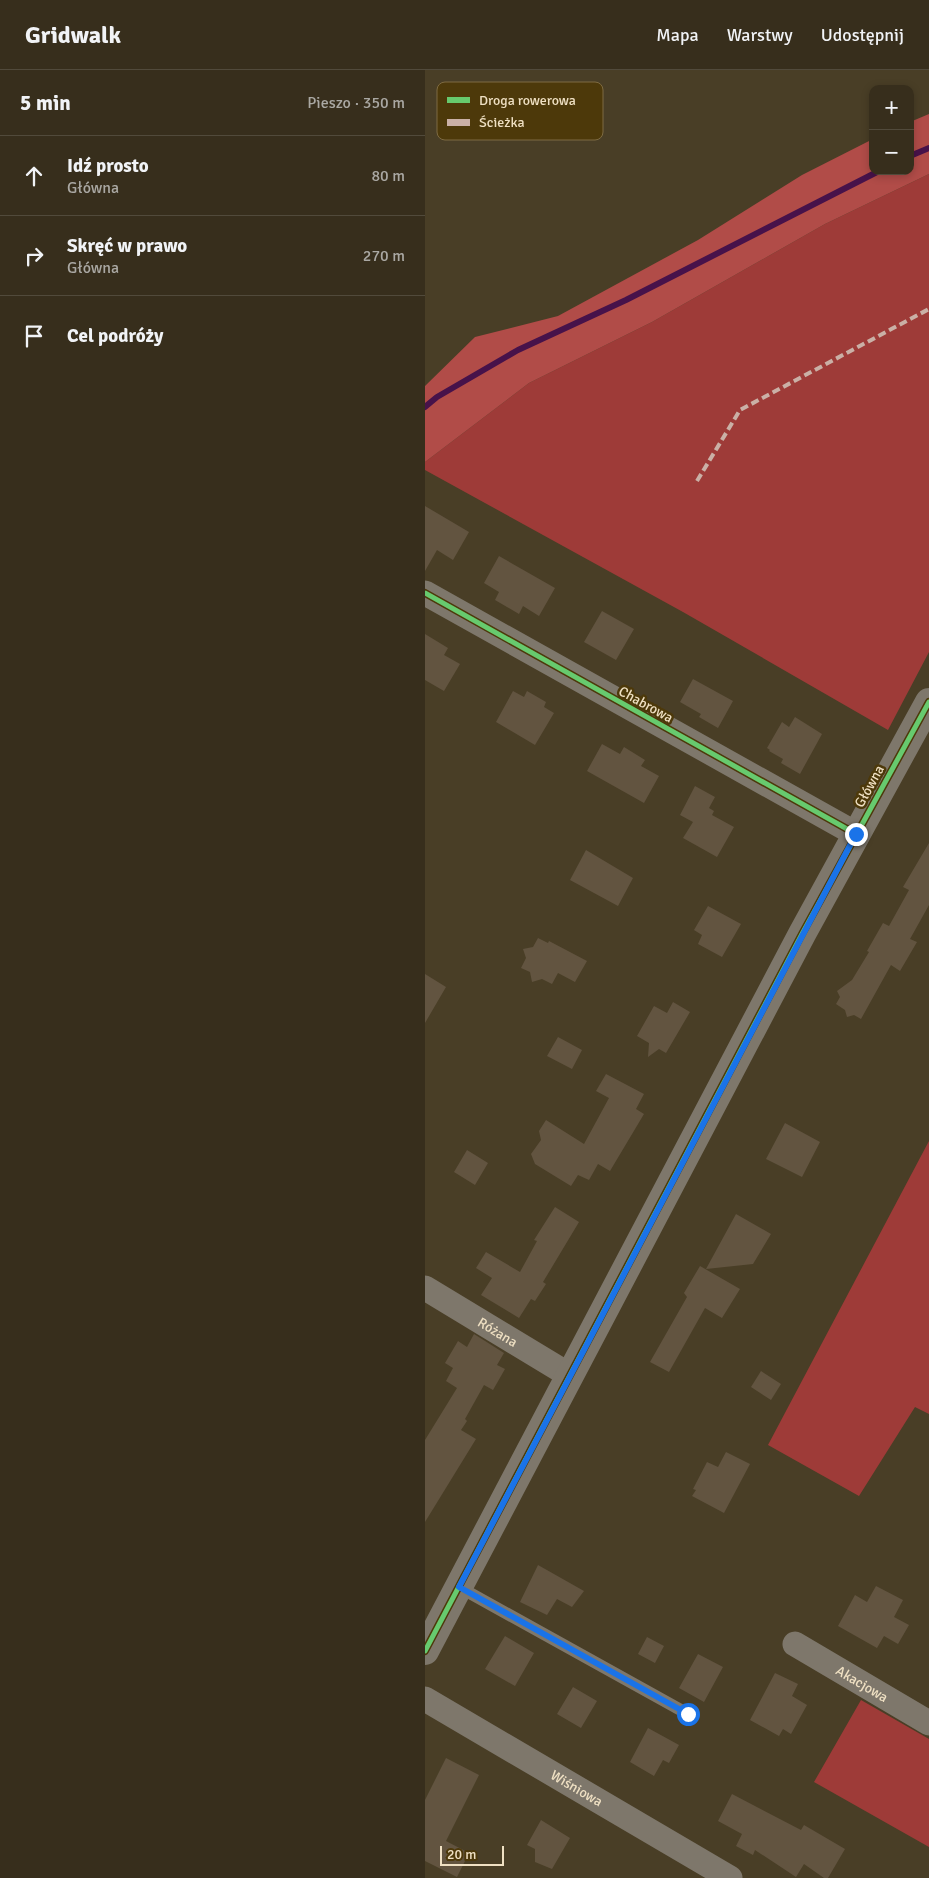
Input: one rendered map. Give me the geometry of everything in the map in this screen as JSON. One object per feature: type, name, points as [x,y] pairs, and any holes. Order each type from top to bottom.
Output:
[{"type":"street","name":"Chabrowa","points":[[425,593],[856,834]]},
{"type":"street","name":"Główna","points":[[425,1650],[856,834],[929,702]]},
{"type":"street","name":"Różana","points":[[425,1288],[569,1375]]},
{"type":"street","name":"Akacjowa","points":[[795,1644],[929,1723]]},
{"type":"street","name":"Wiśniowa","points":[[425,1699],[730,1878]]},
{"type":"lane","points":[[459,1587],[688,1714]]},
{"type":"shaded area","points":[[929,114],[929,174],[825,224],[652,322],[529,383],[425,462],[425,386],[475,337],[558,316],[698,240],[802,175],[869,141],[869,175],[914,175],[914,120]]},
{"type":"shaded area","points":[[929,174],[929,652],[888,730],[683,612],[425,470],[425,462],[529,383],[652,322],[825,224]]},
{"type":"shaded area","points":[[929,1141],[929,1414],[915,1407],[859,1496],[768,1445]]},
{"type":"shaded area","points":[[861,1700],[929,1739],[929,1847],[814,1782]]},
{"type":"building","points":[[425,506],[469,532],[453,560],[437,550],[425,571]]},
{"type":"building","points":[[499,556],[555,588],[539,616],[523,606],[519,614],[495,600],[499,592],[484,583]]},
{"type":"building","points":[[602,611],[634,629],[616,660],[584,642]]},
{"type":"building","points":[[425,634],[448,648],[444,655],[460,664],[444,691],[425,680]]},
{"type":"building","points":[[693,679],[733,701],[718,728],[699,717],[701,714],[680,702]]},
{"type":"building","points":[[513,691],[524,697],[527,691],[546,702],[544,707],[554,713],[535,745],[496,722]]},
{"type":"building","points":[[795,717],[822,734],[800,774],[781,763],[783,759],[767,748],[782,722],[789,727]]},
{"type":"building","points":[[602,744],[620,754],[624,747],[645,760],[641,766],[659,776],[644,803],[587,771]]},
{"type":"building","points":[[695,786],[715,797],[709,808],[714,811],[712,815],[734,827],[717,857],[683,838],[693,822],[680,815]]},
{"type":"building","points":[[929,843],[929,905],[910,939],[917,942],[900,971],[891,965],[861,1019],[854,1015],[847,1017],[845,1010],[836,1004],[840,997],[837,991],[852,980],[869,952],[867,951],[883,923],[889,926],[909,890],[903,887]]},
{"type":"building","points":[[586,850],[633,878],[618,906],[570,880]]},
{"type":"building","points":[[708,906],[741,924],[722,957],[698,944],[702,935],[694,930]]},
{"type":"building","points":[[538,938],[548,943],[549,941],[587,961],[575,982],[558,973],[552,984],[542,979],[532,982],[530,972],[521,968],[526,958],[523,949],[533,947]]},
{"type":"building","points":[[425,974],[446,987],[425,1023]]},
{"type":"building","points":[[673,1002],[690,1012],[666,1053],[659,1049],[648,1057],[649,1043],[637,1036],[654,1006],[667,1013]]},
{"type":"building","points":[[558,1037],[582,1050],[572,1069],[547,1056]]},
{"type":"building","points":[[606,1074],[644,1094],[636,1109],[644,1114],[610,1171],[598,1164],[589,1180],[578,1175],[571,1186],[535,1164],[531,1154],[541,1140],[539,1131],[546,1120],[584,1144],[609,1098],[596,1091]]},
{"type":"building","points":[[785,1123],[820,1142],[802,1177],[766,1159]]},
{"type":"building","points":[[467,1150],[488,1163],[475,1185],[454,1172]]},
{"type":"building","points":[[555,1207],[579,1222],[543,1282],[546,1284],[535,1301],[531,1299],[519,1318],[481,1295],[492,1278],[476,1268],[486,1252],[520,1272],[537,1241],[534,1240]]},
{"type":"building","points":[[736,1214],[771,1234],[753,1264],[706,1269]]},
{"type":"building","points":[[700,1266],[740,1289],[722,1318],[705,1308],[669,1372],[650,1362],[687,1297],[684,1293]]},
{"type":"building","points":[[474,1334],[504,1353],[497,1365],[505,1369],[493,1390],[484,1385],[465,1419],[467,1421],[461,1430],[476,1439],[425,1522],[425,1440],[457,1388],[446,1381],[453,1368],[445,1363],[458,1341],[467,1347]]},
{"type":"building","points":[[761,1371],[781,1384],[771,1400],[751,1387]]},
{"type":"building","points":[[726,1452],[750,1464],[724,1513],[692,1496],[696,1490],[693,1489],[707,1462],[718,1467]]},
{"type":"building","points":[[538,1565],[584,1591],[572,1607],[557,1599],[547,1615],[520,1602]]},
{"type":"building","points":[[876,1586],[903,1600],[894,1617],[909,1625],[898,1644],[884,1636],[877,1648],[838,1626],[855,1595],[867,1602]]},
{"type":"building","points":[[505,1636],[534,1653],[515,1686],[485,1669]]},
{"type":"building","points":[[647,1637],[664,1646],[655,1663],[638,1654]]},
{"type":"building","points":[[698,1654],[723,1667],[704,1702],[679,1688]]},
{"type":"building","points":[[775,1673],[798,1684],[792,1696],[807,1705],[791,1734],[783,1729],[779,1736],[750,1720]]},
{"type":"building","points":[[573,1687],[597,1701],[581,1728],[557,1714]]},
{"type":"building","points":[[648,1728],[679,1745],[669,1763],[663,1760],[654,1776],[630,1762]]},
{"type":"building","points":[[446,1758],[479,1775],[446,1841],[469,1853],[457,1877],[425,1861],[425,1800]]},
{"type":"building","points":[[732,1794],[801,1830],[804,1825],[845,1849],[828,1878],[824,1878],[804,1864],[796,1877],[755,1850],[753,1855],[736,1846],[742,1834],[718,1821]]},
{"type":"building","points":[[541,1820],[570,1838],[552,1869],[535,1862],[535,1849],[527,1845]]},
{"type":"waterway","points":[[914,154],[929,148]]},
{"type":"waterway","points":[[425,407],[437,397],[518,350],[626,300],[871,175]]},
{"type":"marked path","points":[[697,481],[740,410],[929,309]]},
{"type":"cycle path","points":[[425,593],[856,834]]},
{"type":"cycle path","points":[[425,1651],[802,934],[929,702]]},
{"type":"route","points":[[688,1714],[459,1587],[569,1375],[856,834]]}]
